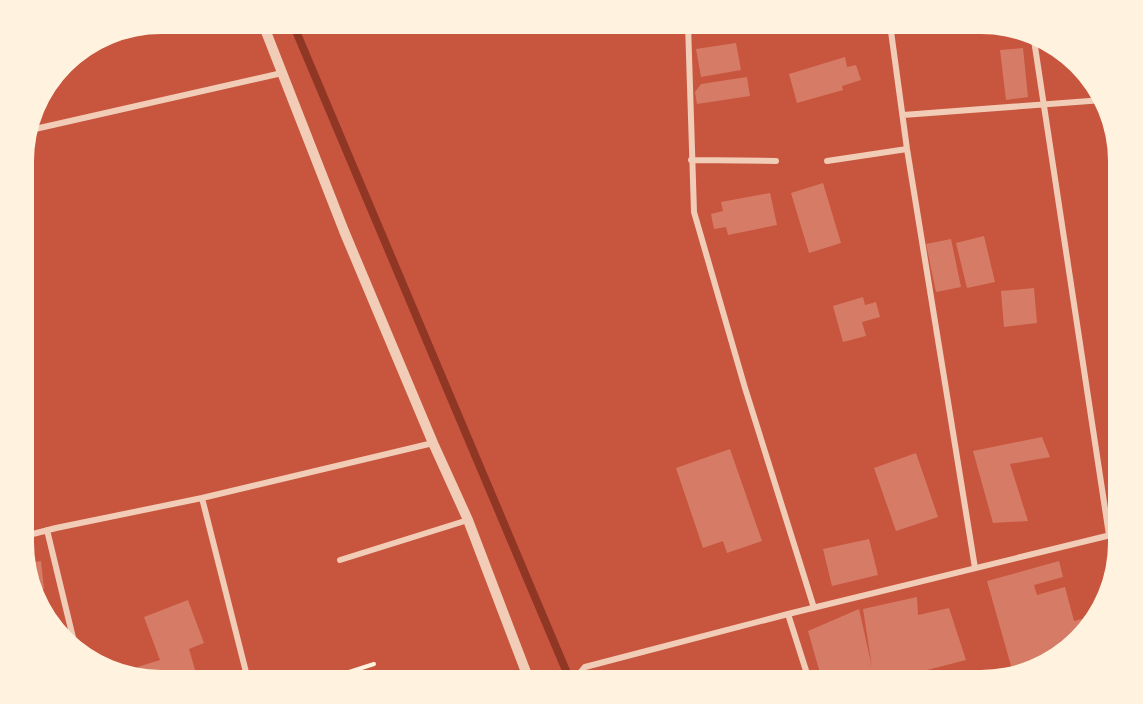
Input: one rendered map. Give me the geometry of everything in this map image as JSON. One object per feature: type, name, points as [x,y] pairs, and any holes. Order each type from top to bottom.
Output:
[{"type":"street","points":[[267,34],[344,231],[433,443],[468,520],[525,670]]},
{"type":"street","points":[[688,34],[694,212],[745,388],[814,608]]},
{"type":"street","points":[[891,34],[907,149],[975,568]]},
{"type":"street","points":[[1035,47],[1108,528]]},
{"type":"street","points":[[39,128],[282,73]]},
{"type":"street","points":[[903,115],[1093,101]]},
{"type":"street","points":[[827,161],[907,149]]},
{"type":"street","points":[[691,160],[776,161]]},
{"type":"street","points":[[34,534],[202,498],[433,443]]},
{"type":"street","points":[[202,498],[245,670]]},
{"type":"street","points":[[340,560],[468,520]]},
{"type":"street","points":[[47,530],[72,632]]},
{"type":"street","points":[[583,669],[585,667],[789,614],[1108,535]]},
{"type":"street","points":[[789,614],[806,669]]},
{"type":"path","points":[[356,670],[374,664]]},
{"type":"building","points":[[736,43],[741,70],[701,77],[696,49]]},
{"type":"building","points":[[1023,48],[1028,97],[1006,100],[1000,50]]},
{"type":"building","points":[[845,57],[847,67],[856,65],[861,80],[842,86],[843,90],[797,103],[789,74]]},
{"type":"building","points":[[747,77],[750,96],[697,104],[695,92],[701,84]]},
{"type":"building","points":[[823,183],[841,243],[809,253],[791,193]]},
{"type":"building","points":[[770,193],[777,225],[728,235],[726,227],[714,229],[711,214],[723,211],[721,202]]},
{"type":"building","points":[[984,236],[995,282],[967,288],[956,243]]},
{"type":"building","points":[[951,239],[961,287],[936,292],[926,244]]},
{"type":"building","points":[[1034,288],[1037,323],[1004,327],[1001,291]]},
{"type":"building","points":[[863,297],[865,305],[876,302],[880,317],[862,322],[866,336],[843,342],[833,306]]},
{"type":"building","points":[[1042,437],[1050,457],[1010,464],[1028,521],[993,523],[973,451]]},
{"type":"building","points":[[730,449],[762,541],[727,553],[723,541],[703,548],[676,468]]},
{"type":"building","points":[[916,453],[938,517],[896,531],[874,468]]},
{"type":"building","points":[[869,539],[878,575],[832,586],[823,549]]},
{"type":"building","points":[[41,561],[44,589],[39,575],[37,562]]},
{"type":"building","points":[[1059,561],[1063,577],[1034,585],[1037,595],[1065,587],[1074,621],[1083,619],[1059,643],[1030,660],[1011,666],[987,581]]},
{"type":"building","points":[[917,597],[918,615],[949,608],[966,660],[931,669],[819,669],[808,631],[859,609],[872,667],[863,609]]},
{"type":"building","points":[[188,600],[204,643],[189,649],[195,670],[162,670],[138,667],[160,660],[144,617]]},
{"type":"waterway","points":[[297,34],[566,670]]}]
